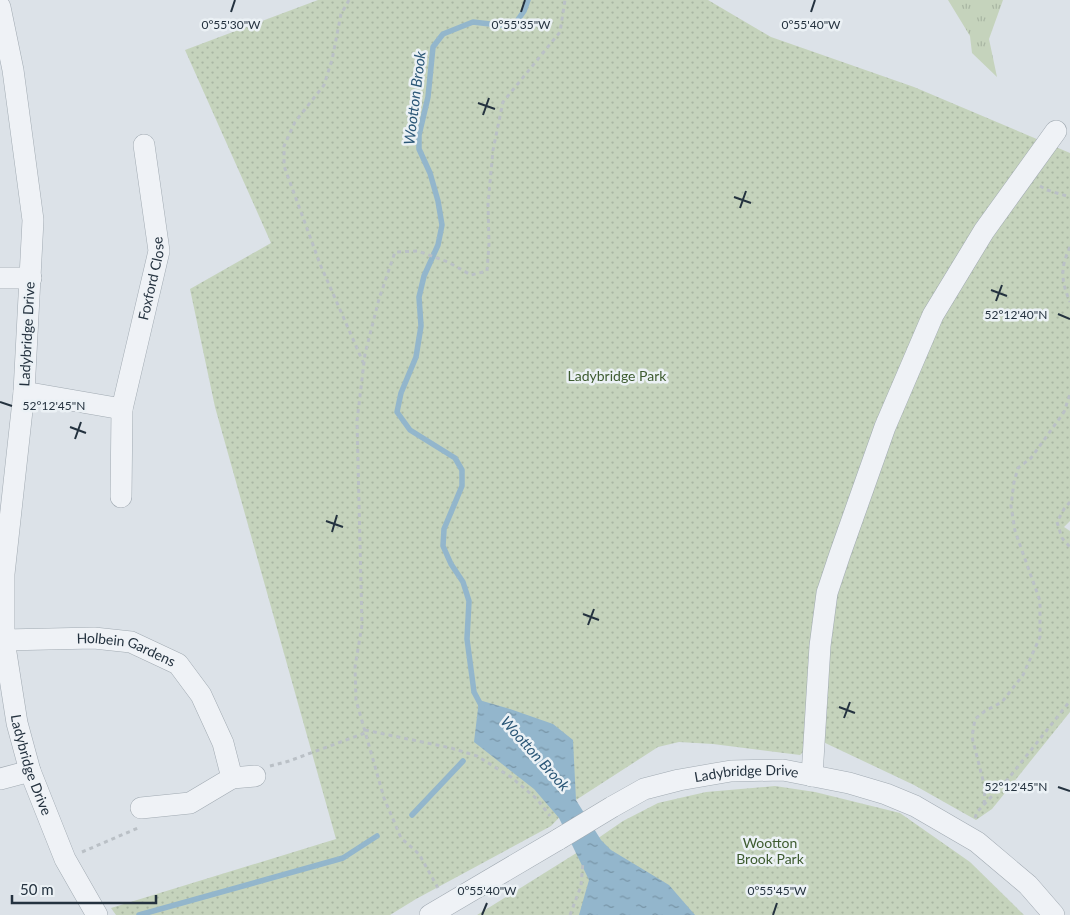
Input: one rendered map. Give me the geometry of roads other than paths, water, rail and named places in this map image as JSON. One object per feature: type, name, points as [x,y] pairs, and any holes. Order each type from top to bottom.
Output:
[{"type":"street","name":"Ladybridge Drive","points":[[0,7],[13,70],[33,220],[24,392],[4,574],[4,640],[17,723],[30,771],[65,858],[97,915]]},
{"type":"street","points":[[812,776],[818,665],[827,593],[885,427],[933,316],[984,231],[1056,131]]},
{"type":"street","name":"Foxford Close","points":[[121,497],[122,409],[159,251],[144,145]]},
{"type":"street","points":[[0,278],[30,278]]},
{"type":"street","points":[[24,392],[122,409]]},
{"type":"street","name":"Holbein Gardens","points":[[4,640],[94,638],[131,642],[178,664],[201,695],[223,742],[232,778]]},
{"type":"street","name":"Ladybridge Drive","points":[[439,910],[644,789],[679,780],[732,772],[783,770],[849,783],[886,794],[915,806],[976,842],[1028,884],[1054,915]]},
{"type":"street","points":[[0,779],[30,771]]},
{"type":"street","points":[[141,808],[190,803],[232,778],[255,776]]},
{"type":"water","points":[[479,700],[553,724],[573,740],[576,800],[601,840],[611,850],[669,885],[695,915],[579,915],[589,880],[559,818],[534,789],[474,742]]},
{"type":"waterway","name":"Wootton Brook","points":[[482,707],[474,692],[467,639],[469,601],[463,582],[451,564],[443,546],[444,529],[462,486],[462,470],[455,458],[410,430],[397,412],[401,393],[416,357],[421,326],[419,297],[424,276],[438,245],[442,225],[430,173],[419,149],[419,135],[428,97],[433,47],[443,34],[473,22],[507,26],[517,21],[524,11],[528,0]]},
{"type":"waterway","points":[[412,815],[463,761]]},
{"type":"waterway","points":[[139,915],[343,858],[377,836]]},
{"type":"park label","name":"Ladybridge Park","points":[[617,376]]},
{"type":"park label","name":"Wootton Brook Park","points":[[770,852]]}]
